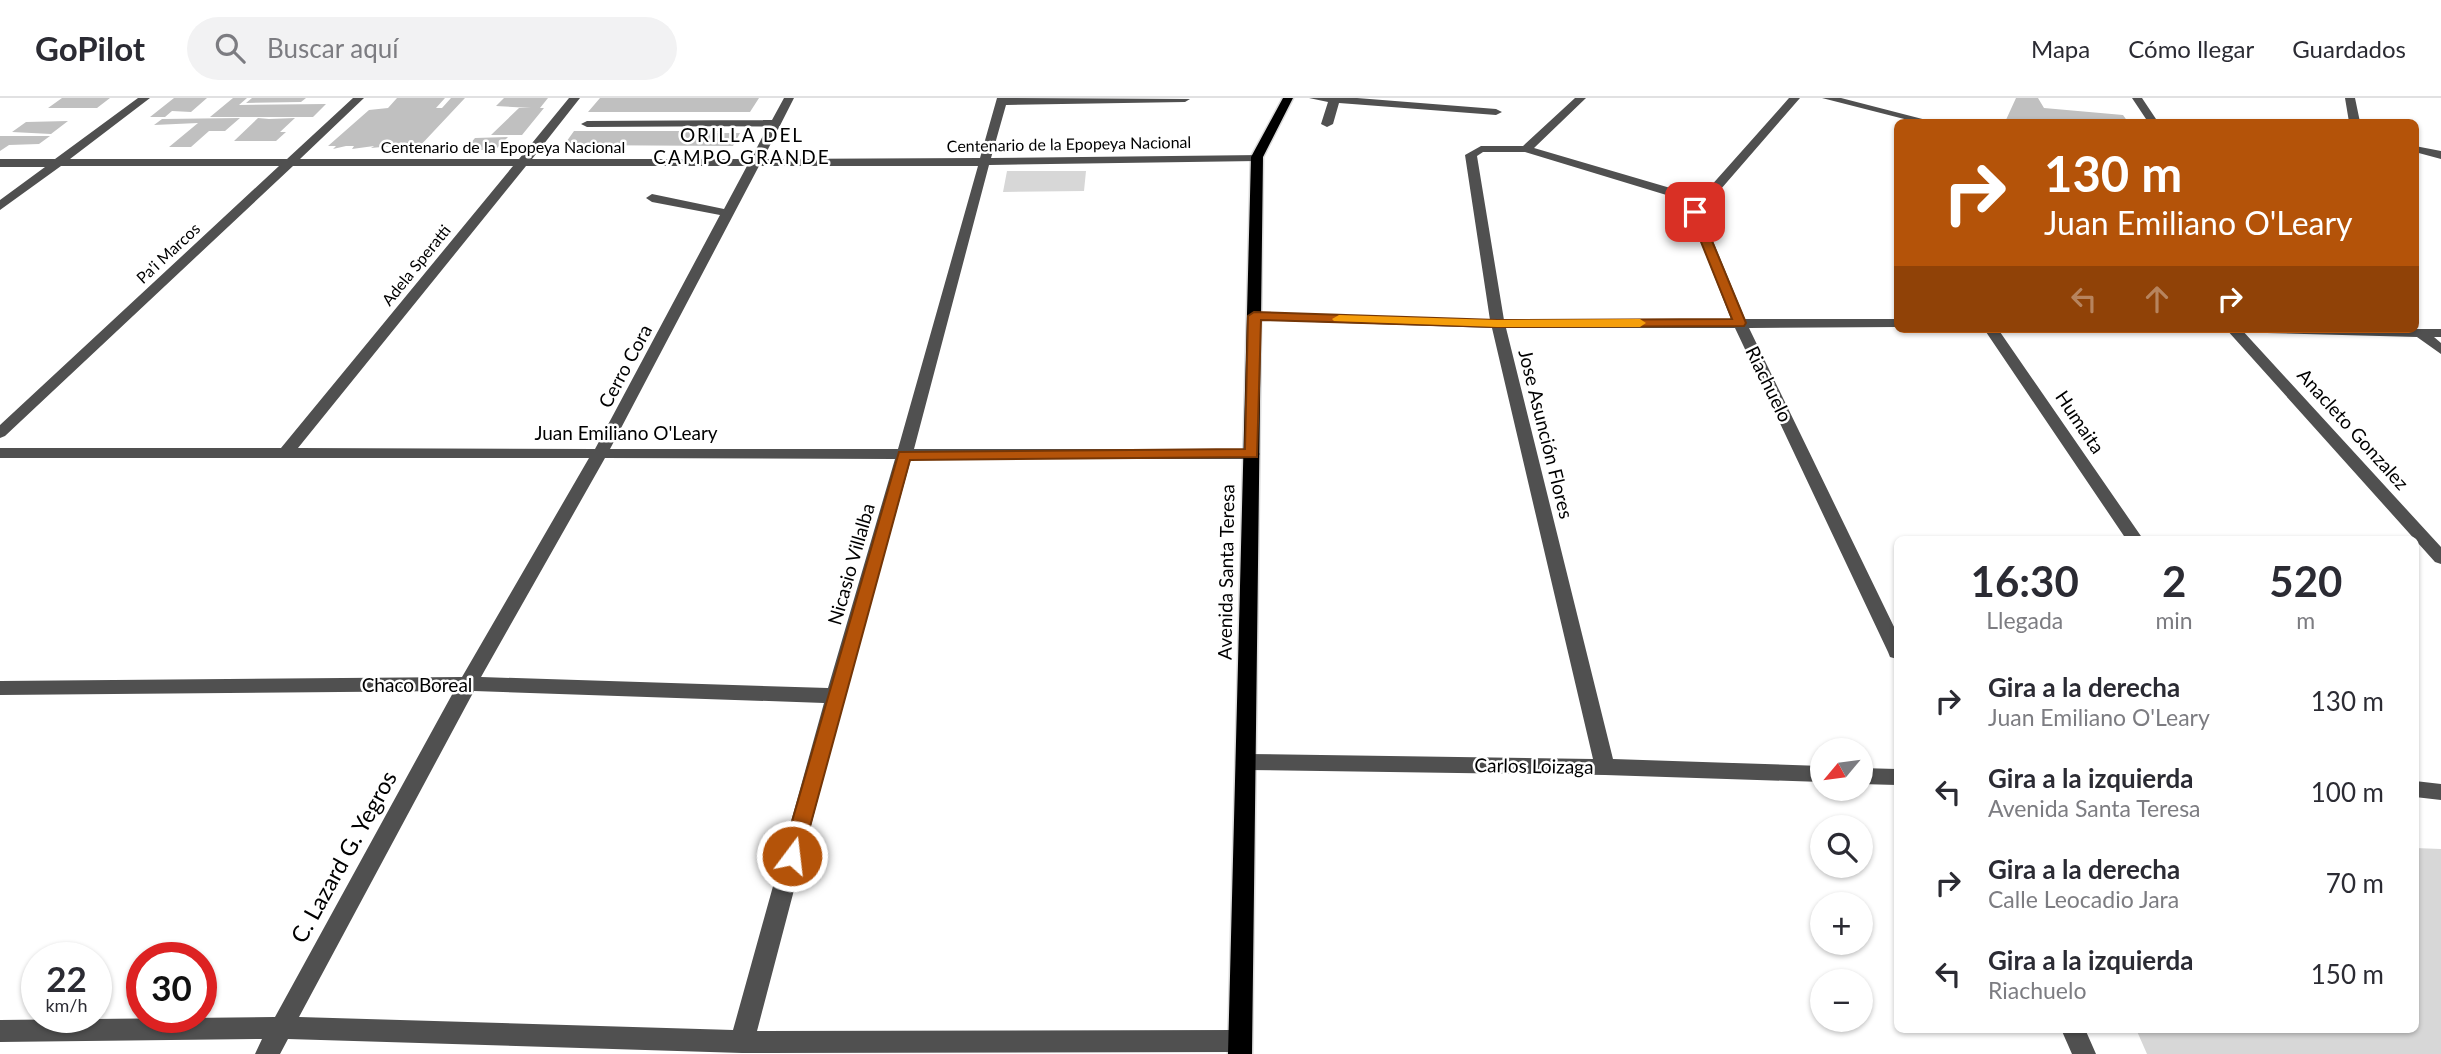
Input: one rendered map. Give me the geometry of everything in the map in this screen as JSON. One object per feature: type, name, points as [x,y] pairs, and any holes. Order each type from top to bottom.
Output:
[{"type":"main road","name":"Avenida Santa Teresa","points":[[1240,1047],[1257,157],[1288,98]]},
{"type":"street","points":[[0,206],[145,98]]},
{"type":"street","name":"Pa'i Marcos","points":[[0,433],[359,98]]},
{"type":"street","name":"Adela Speratti","points":[[284,455],[575,98]]},
{"type":"street","name":"Cerro Cora","points":[[468,684],[600,453],[789,98]]},
{"type":"street","points":[[1314,98],[1496,112]]},
{"type":"street","points":[[1526,149],[1581,98]]},
{"type":"street","points":[[1526,149],[1703,202],[1795,98]]},
{"type":"street","points":[[1828,98],[1916,119]]},
{"type":"street","points":[[2137,98],[2151,119]]},
{"type":"street","points":[[2350,98],[2354,119]]},
{"type":"street","points":[[1001,100],[1185,99]]},
{"type":"street","name":"Nicasio Villalba","points":[[742,1042],[1001,100]]},
{"type":"street","points":[[1327,124],[1334,100]]},
{"type":"street","points":[[587,124],[775,123]]},
{"type":"street","name":"Jose Asunción Flores","points":[[1526,149],[1481,149],[1471,155],[1497,324],[1605,767]]},
{"type":"street","points":[[2419,150],[2441,155]]},
{"type":"street","name":"Centenario de la Epopeya Nacional","points":[[0,163],[983,162],[1257,157]]},
{"type":"street","points":[[652,198],[727,213]]},
{"type":"street","name":"Riachuelo","points":[[1703,202],[1695,212],[1740,323],[1894,646]]},
{"type":"street","points":[[1254,316],[1497,324],[1894,323]]},
{"type":"street","name":"Humaita","points":[[1994,333],[2133,536]]},
{"type":"street","name":"Anacleto Gonzalez","points":[[2237,333],[2441,558]]},
{"type":"street","points":[[2421,333],[2441,333]]},
{"type":"street","points":[[2421,333],[2441,350]]},
{"type":"street","name":"Juan Emiliano O'Leary","points":[[0,453],[1252,454]]},
{"type":"street","name":"Chaco Boreal","points":[[0,688],[468,684],[835,696]]},
{"type":"street","name":"C. Lazard G. Yegros","points":[[267,1054],[468,684]]},
{"type":"street","name":"Carlos Loizaga","points":[[1245,762],[1605,767],[1810,774]]},
{"type":"street","points":[[1873,776],[1894,777]]},
{"type":"street","points":[[2419,789],[2441,792]]},
{"type":"street","points":[[0,1031],[281,1028],[1023,1048],[1240,1047]]},
{"type":"street","points":[[2075,1033],[2084,1054]]},
{"type":"shaded area","points":[[1007,171],[1086,171],[1084,191],[1003,192]]},
{"type":"shaded area","points":[[2419,848],[2441,849],[2441,1054],[2147,1054],[2138,1033],[2419,1033]]},
{"type":"building","points":[[62,98],[110,98],[97,108],[48,108]]},
{"type":"building","points":[[174,98],[207,98],[191,112],[172,111],[165,117],[150,117]]},
{"type":"building","points":[[233,98],[247,98],[239,105],[326,104],[313,117],[210,117]]},
{"type":"building","points":[[252,98],[306,98],[301,102],[246,103]]},
{"type":"building","points":[[397,98],[445,98],[436,108],[442,108],[451,98],[465,98],[418,148],[402,145],[352,149],[354,146],[346,146],[333,149],[336,146],[328,146],[369,110],[388,108]]},
{"type":"building","points":[[504,98],[548,98],[540,108],[544,108],[522,135],[491,135],[519,108],[531,108],[496,106]]},
{"type":"building","points":[[600,98],[759,98],[750,112],[588,112]]},
{"type":"building","points":[[2016,98],[2038,98],[2044,108],[2123,115],[2126,119],[2006,119]]},
{"type":"building","points":[[240,118],[225,131],[209,131],[191,147],[169,147],[198,123],[154,125],[162,119]]},
{"type":"building","points":[[258,118],[295,118],[280,132],[286,132],[276,141],[234,141]]},
{"type":"building","points":[[68,121],[51,134],[12,132],[26,122]]},
{"type":"building","points":[[574,131],[740,133],[733,146],[564,145]]},
{"type":"building","points":[[0,136],[50,136],[39,144],[9,145],[0,151]]},
{"type":"building","points":[[508,137],[495,150],[465,150],[475,138]]},
{"type":"slow traffic","points":[[1339,319],[1497,324],[1640,323]]},
{"type":"district","name":"ORILLA DEL CAMPO GRANDE","points":[[742,146]]},
{"type":"route","points":[[792,856],[904,455],[1252,454],[1254,316],[1497,324],[1740,323],[1695,212]]}]
